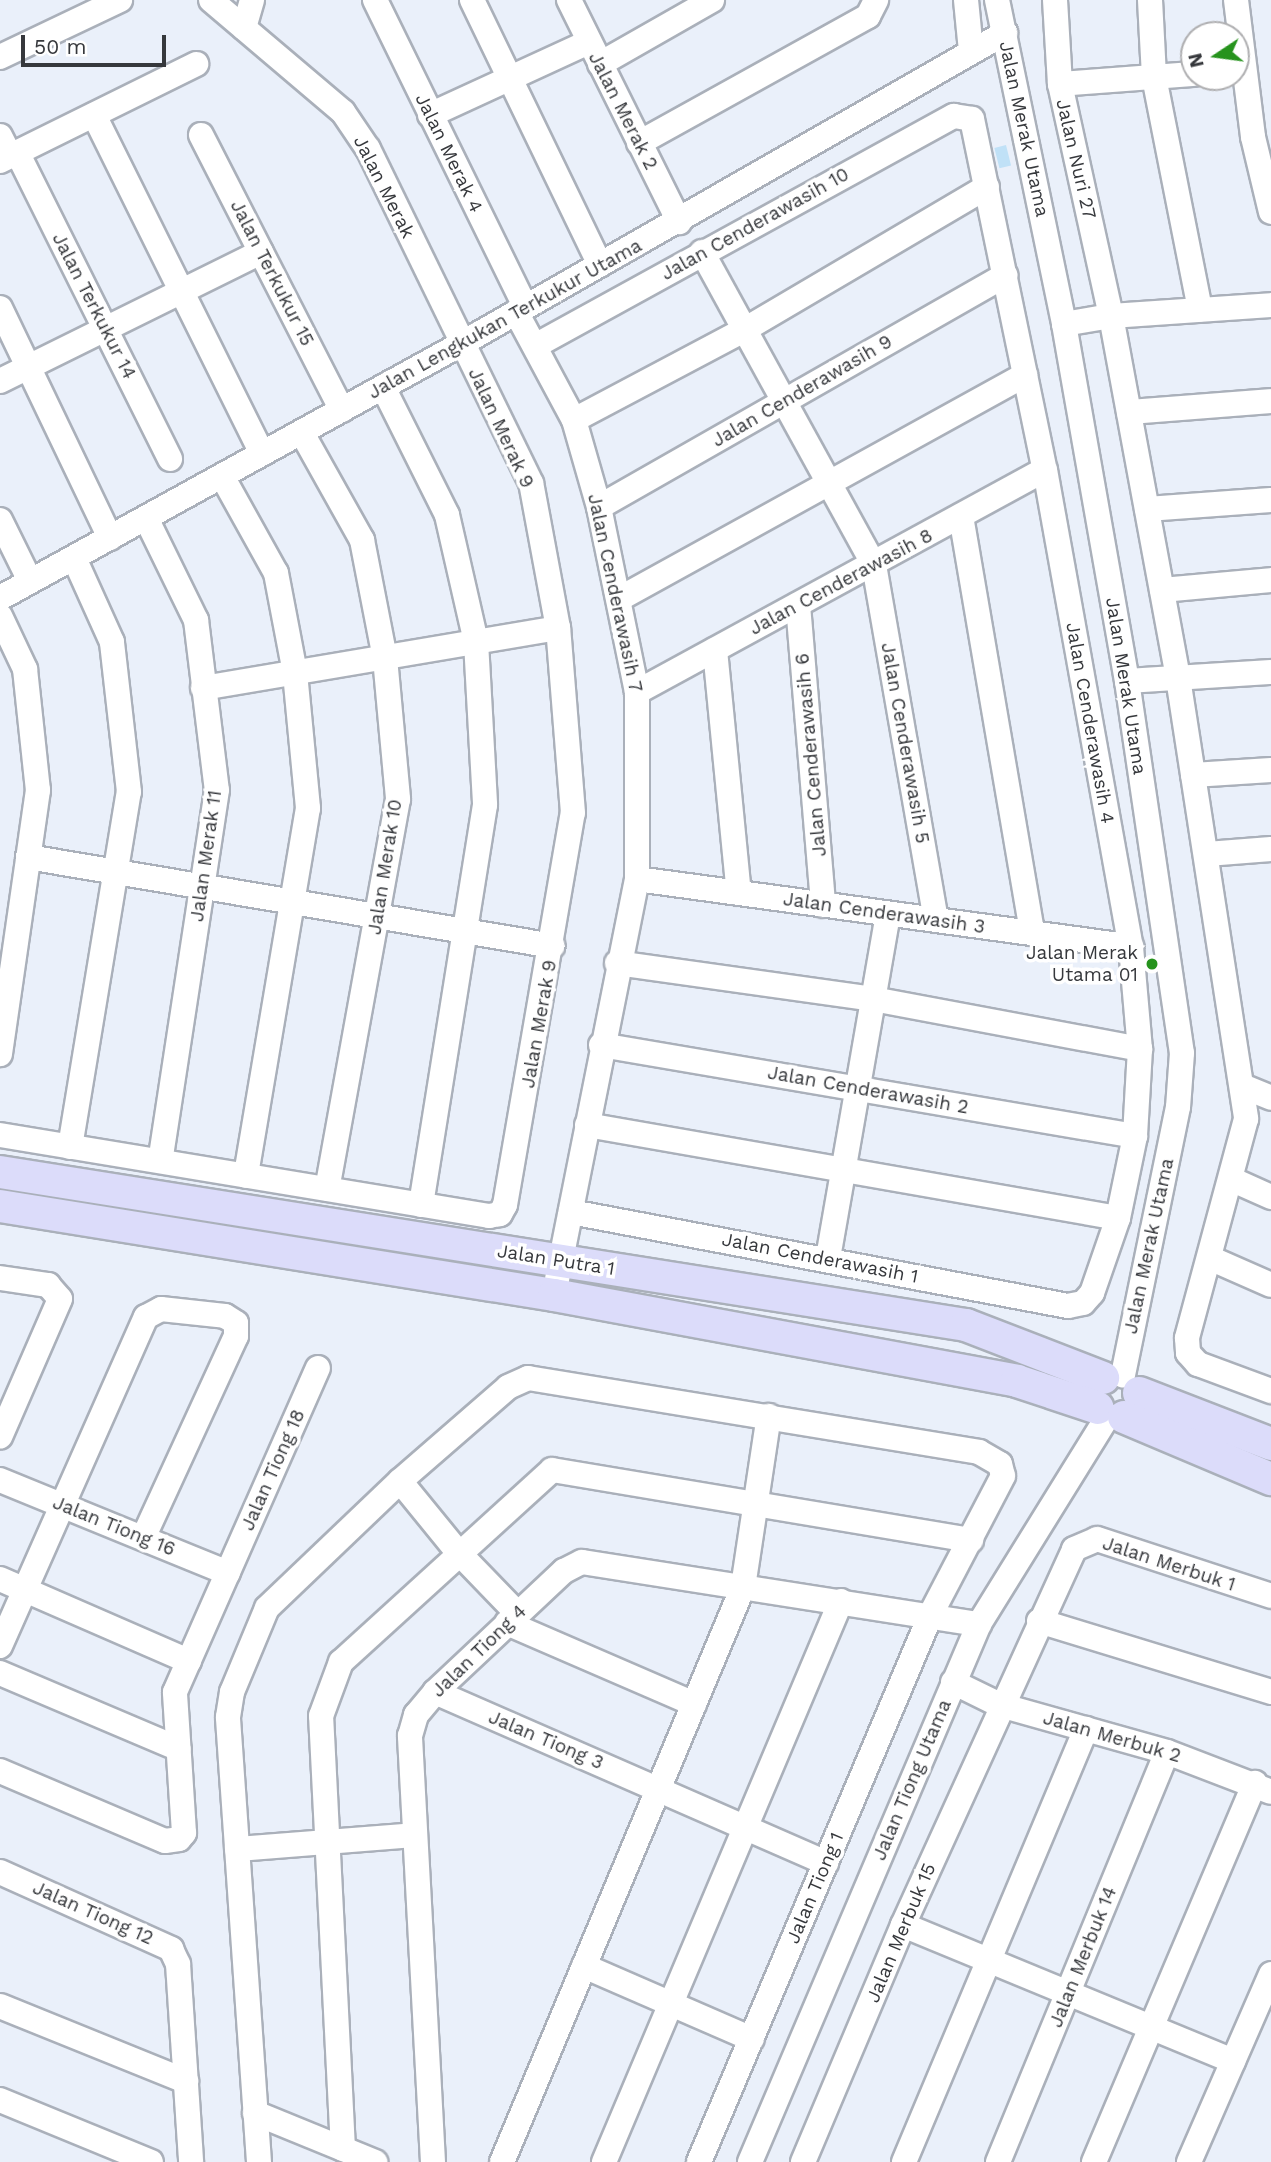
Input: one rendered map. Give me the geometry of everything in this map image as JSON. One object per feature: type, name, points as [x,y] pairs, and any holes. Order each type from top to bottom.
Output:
[{"type":"main road","name":"Jalan Putra 1","points":[[0,1172],[965,1325],[1116,1398],[1271,1479]]},
{"type":"main road","name":"Jalan Putra 1","points":[[0,1206],[554,1295],[1116,1398],[1271,1444]]},
{"type":"street","points":[[0,57],[120,0]]},
{"type":"street","name":"Jalan Merak","points":[[211,0],[343,111],[368,149],[461,344]]},
{"type":"street","points":[[244,28],[251,0]]},
{"type":"street","name":"Jalan Merak 4","points":[[375,0],[521,309]]},
{"type":"street","points":[[472,0],[600,265]]},
{"type":"street","name":"Jalan Merak 2","points":[[569,0],[679,222]]},
{"type":"street","points":[[430,115],[511,78],[594,53],[712,0]]},
{"type":"street","points":[[639,143],[868,16],[876,0]]},
{"type":"street","points":[[966,0],[971,51]]},
{"type":"street","name":"Jalan Merak Utama","points":[[997,0],[1063,324],[1127,681],[1182,1053],[1178,1107],[1116,1398]]},
{"type":"street","name":"Jalan Nuri 27","points":[[1055,0],[1059,84],[1111,316],[1178,678],[1246,1119],[1212,1259],[1187,1338],[1188,1353],[1198,1364],[1271,1391]]},
{"type":"street","points":[[1150,0],[1154,77],[1200,310]]},
{"type":"street","points":[[1236,0],[1237,21]]},
{"type":"street","name":"Jalan Lengkukan Terkukur Utama","points":[[0,598],[679,222],[1005,33]]},
{"type":"street","points":[[7,151],[94,116],[196,64]]},
{"type":"street","points":[[1059,84],[1180,75]]},
{"type":"street","points":[[1246,91],[1262,137],[1271,212]]},
{"type":"street","name":"Jalan Cenderawasih 10","points":[[535,346],[954,116],[967,115],[975,125]]},
{"type":"street","points":[[94,116],[183,289],[262,454]]},
{"type":"street","name":"Jalan Cenderawasih 4","points":[[975,125],[1045,470],[1130,947],[1140,1049],[1135,1136],[1118,1218],[1092,1293],[1083,1303],[1068,1306]]},
{"type":"street","name":"Jalan Terkukur 15","points":[[201,135],[342,410]]},
{"type":"street","name":"Jalan Terkukur 14","points":[[7,151],[104,327],[170,459]]},
{"type":"street","points":[[574,421],[744,330],[987,187]]},
{"type":"street","points":[[0,381],[104,327],[261,252]]},
{"type":"street","name":"Jalan Cenderawasih 5","points":[[702,253],[874,565],[936,920]]},
{"type":"street","name":"Jalan Cenderawasih 9","points":[[600,506],[1005,275]]},
{"type":"street","points":[[1063,324],[1111,316],[1271,305]]},
{"type":"street","points":[[0,308],[110,538]]},
{"type":"street","name":"Jalan Cenderawasih 7","points":[[521,309],[535,346],[574,421],[600,506],[637,692],[636,879],[617,963],[554,1295]]},
{"type":"street","name":"Jalan Merak 9","points":[[0,1135],[489,1216],[504,1210],[553,946],[573,813],[558,628],[531,483],[461,344]]},
{"type":"street","points":[[619,599],[1026,375]]},
{"type":"street","points":[[383,387],[447,516],[476,642],[485,805],[421,1205]]},
{"type":"street","points":[[1129,412],[1271,401]]},
{"type":"street","name":"Jalan Merak 10","points":[[302,433],[362,540],[385,658],[398,799],[327,1189]]},
{"type":"street","name":"Jalan Cenderawasih 8","points":[[637,692],[1045,470]]},
{"type":"street","points":[[222,476],[276,573],[295,673],[308,808],[290,901],[246,1176]]},
{"type":"street","points":[[1147,509],[1271,500]]},
{"type":"street","points":[[961,516],[1032,933]]},
{"type":"street","name":"Jalan Merak 11","points":[[146,518],[196,620],[217,790],[160,1161]]},
{"type":"street","points":[[0,520],[30,581]]},
{"type":"street","points":[[70,1147],[129,792],[112,642],[74,558]]},
{"type":"street","points":[[1162,590],[1271,580]]},
{"type":"street","name":"Jalan Cenderawasih 6","points":[[798,605],[824,905]]},
{"type":"street","points":[[0,616],[24,669],[38,790],[28,857],[7,937],[0,1054]]},
{"type":"street","points":[[203,688],[558,628]]},
{"type":"street","points":[[715,650],[739,893]]},
{"type":"street","points":[[1127,681],[1271,672]]},
{"type":"street","points":[[1193,775],[1271,770]]},
{"type":"street","points":[[1207,854],[1271,849]]},
{"type":"street","points":[[28,857],[553,946]]},
{"type":"street","name":"Jalan Cenderawasih 3","points":[[636,879],[1130,947]]},
{"type":"street","points":[[828,1258],[888,914]]},
{"type":"street","points":[[617,963],[873,999],[1140,1049]]},
{"type":"street","name":"Jalan Cenderawasih 2","points":[[601,1045],[1135,1136]]},
{"type":"street","points":[[1242,1086],[1271,1098]]},
{"type":"street","points":[[587,1125],[1118,1218]]},
{"type":"street","points":[[1233,1180],[1271,1197]]},
{"type":"street","name":"Jalan Cenderawasih 1","points":[[570,1212],[828,1258],[1068,1306]]},
{"type":"street","points":[[1212,1259],[1271,1285]]},
{"type":"street","points":[[0,1278],[48,1285],[60,1299],[0,1437]]},
{"type":"street","points":[[0,1646],[150,1312],[161,1308],[225,1316],[236,1323],[236,1336],[143,1538]]},
{"type":"street","name":"Jalan Tiong 18","points":[[0,1771],[165,1841],[179,1839],[185,1826],[175,1692],[318,1368]]},
{"type":"street","points":[[259,2162],[229,1704],[267,1608],[400,1480],[508,1387],[528,1378],[769,1416],[743,1587],[502,2162]]},
{"type":"street","name":"Jalan Tiong Utama","points":[[750,2162],[979,1624],[1116,1398]]},
{"type":"street","name":"Jalan Tiong 1","points":[[699,2162],[931,1614],[1003,1476],[990,1455],[769,1416]]},
{"type":"street","points":[[343,2149],[330,1841],[321,1716],[341,1662],[458,1552],[552,1470],[971,1541]]},
{"type":"street","name":"Jalan Tiong 16","points":[[0,1480],[228,1573]]},
{"type":"street","points":[[400,1480],[512,1618],[694,1704]]},
{"type":"street","name":"Jalan Merbuk 1","points":[[1000,1705],[1074,1549],[1097,1539],[1271,1596]]},
{"type":"street","name":"Jalan Tiong 4","points":[[433,2162],[414,1835],[411,1725],[435,1692],[564,1571],[582,1562],[931,1614],[979,1624]]},
{"type":"street","points":[[0,1579],[189,1661]]},
{"type":"street","points":[[604,2162],[841,1601]]},
{"type":"street","points":[[1039,1621],[1271,1692]]},
{"type":"street","points":[[0,1673],[179,1749]]},
{"type":"street","name":"Jalan Merbuk 2","points":[[953,1682],[1000,1705],[1167,1752],[1263,1788]]},
{"type":"street","name":"Jalan Tiong 3","points":[[435,1692],[826,1863]]},
{"type":"street","name":"Jalan Merbuk 15","points":[[803,2162],[1000,1705]]},
{"type":"street","points":[[904,2162],[1086,1729]]},
{"type":"street","name":"Jalan Merbuk 14","points":[[998,2162],[1167,1752]]},
{"type":"street","points":[[1094,2162],[1151,2029],[1263,1788]]},
{"type":"street","points":[[237,1849],[414,1835]]},
{"type":"street","name":"Jalan Tiong 12","points":[[0,1872],[157,1940],[171,1949],[178,1964],[186,2081]]},
{"type":"street","points":[[903,1925],[1233,2061]]},
{"type":"street","points":[[584,1966],[751,2039]]},
{"type":"street","points":[[1189,2162],[1271,1974]]},
{"type":"street","points":[[0,2006],[186,2081],[191,2162]]},
{"type":"street","points":[[0,2100],[151,2162]]},
{"type":"street","points":[[255,2113],[375,2162]]},
{"type":"building","points":[[1006,145],[1011,165],[999,168],[994,148]]},
{"type":"place","name":"Jalan Merak Utama 01","points":[[1152,964]]}]
